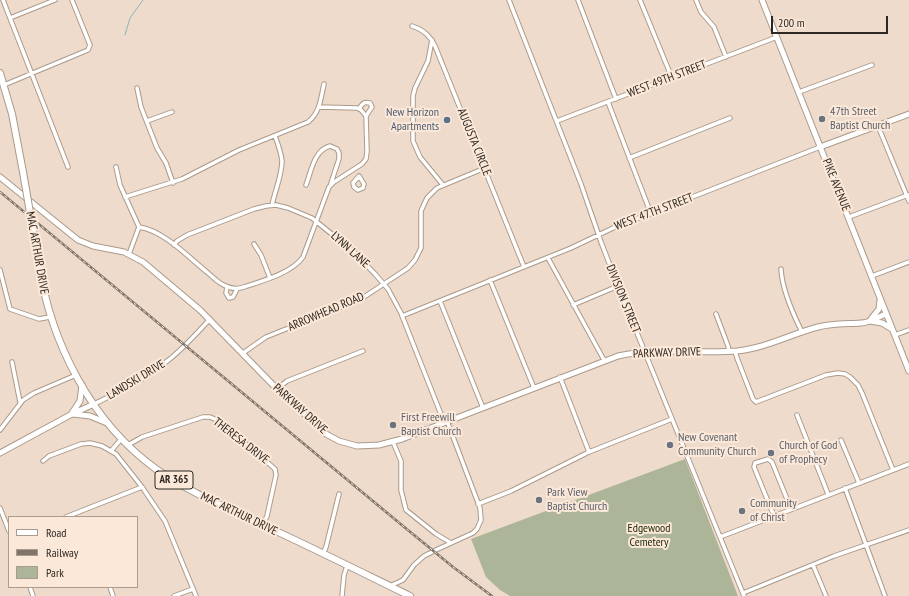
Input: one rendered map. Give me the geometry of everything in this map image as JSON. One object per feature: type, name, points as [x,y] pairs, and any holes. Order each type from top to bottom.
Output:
[{"type":"main road","name":"AR 365","points":[[0,73],[4,85]]},
{"type":"main road","name":"MAC ARTHUR DRIVE","points":[[4,85],[15,127],[45,298],[50,317],[63,349],[76,375],[94,404],[109,424],[128,445],[146,461],[176,482],[410,596]]},
{"type":"street","points":[[3,0],[68,166]]},
{"type":"street","points":[[10,18],[55,0]]},
{"type":"street","points":[[4,85],[90,49],[90,45],[72,0]]},
{"type":"street","name":"DIVISION STREET","points":[[509,0],[557,121],[618,286],[743,595]]},
{"type":"street","points":[[578,0],[616,99]]},
{"type":"street","points":[[640,0],[672,78]]},
{"type":"street","points":[[696,0],[701,12],[714,28],[726,57]]},
{"type":"street","name":"PIKE AVENUE","points":[[762,0],[909,370]]},
{"type":"street","name":"AUGUSTA CIRCLE","points":[[412,26],[422,30],[432,40],[453,88],[524,267]]},
{"type":"street","name":"WEST 49TH STREET","points":[[557,121],[777,37]]},
{"type":"street","points":[[432,40],[428,61],[413,92],[413,141],[420,157],[443,185]]},
{"type":"street","points":[[799,92],[872,65]]},
{"type":"street","points":[[125,197],[173,183],[239,150],[308,122],[313,118],[318,107],[324,84]]},
{"type":"street","points":[[137,88],[146,121],[157,148],[166,163],[173,183]]},
{"type":"street","points":[[608,102],[650,214]]},
{"type":"street","points":[[331,184],[356,169],[364,162],[367,155],[366,116],[372,109],[370,103],[365,103],[358,109]]},
{"type":"street","points":[[318,107],[358,109],[366,116]]},
{"type":"street","points":[[146,121],[172,112]]},
{"type":"street","name":"WEST 47TH STREET","points":[[402,316],[548,258],[598,235],[650,214],[820,147],[909,114]]},
{"type":"street","points":[[629,158],[730,118]]},
{"type":"street","points":[[878,126],[908,195],[909,201]]},
{"type":"street","points":[[272,205],[282,162],[275,136]]},
{"type":"street","points":[[139,227],[148,230],[174,245],[227,287],[237,289],[270,278],[291,269],[300,262],[331,184],[340,154],[337,149],[330,146],[323,149],[318,154],[306,185]]},
{"type":"street","points":[[116,167],[120,186],[139,227],[129,254]]},
{"type":"street","name":"ARROWHEAD ROAD","points":[[243,353],[266,337],[351,303],[408,268],[416,260],[420,251],[422,242],[421,217],[424,204],[431,193],[443,185],[485,168]]},
{"type":"street","points":[[356,169],[359,176]]},
{"type":"street","name":"PARKWAY DRIVE","points":[[0,177],[78,240],[93,246],[117,250],[129,254],[158,273],[210,319],[277,389],[319,428],[339,441],[348,444],[366,446],[393,442],[604,360],[628,354],[645,352],[735,351],[766,345],[802,332],[831,324],[861,323],[886,314]]},
{"type":"street","points":[[849,217],[908,195]]},
{"type":"street","name":"LYNN LANE","points":[[174,245],[177,241],[188,235],[254,209],[272,205],[288,208],[300,212],[316,221],[351,249],[384,284],[392,296],[402,316],[446,422],[478,504],[481,516],[477,529],[470,536],[430,553],[418,561],[397,589]]},
{"type":"street","points":[[254,244],[261,255],[270,278]]},
{"type":"street","points":[[548,258],[604,360]]},
{"type":"street","points":[[872,276],[909,262]]},
{"type":"street","points":[[781,269],[795,318],[802,332]]},
{"type":"street","points":[[0,270],[10,309],[39,319],[50,317]]},
{"type":"street","points":[[490,280],[534,388]]},
{"type":"street","points":[[573,305],[618,286]]},
{"type":"street","points":[[227,287],[226,293],[229,298],[233,297],[237,289]]},
{"type":"street","points":[[869,321],[879,309],[879,296]]},
{"type":"street","points":[[440,301],[483,408]]},
{"type":"street","points":[[716,314],[729,351]]},
{"type":"street","name":"LANDSKI DRIVE","points":[[94,404],[135,383],[157,369],[175,355],[210,319]]},
{"type":"street","name":"PARKWAY DRIVE","points":[[869,321],[882,323],[892,329]]},
{"type":"street","points":[[895,335],[909,330]]},
{"type":"street","points":[[277,389],[287,381],[363,351]]},
{"type":"street","points":[[735,351],[753,399],[758,402],[826,375],[838,373],[845,374],[853,380],[860,389],[893,470]]},
{"type":"street","points":[[12,362],[20,402]]},
{"type":"street","points":[[0,430],[20,402],[34,393],[76,375]]},
{"type":"street","points":[[560,377],[589,452]]},
{"type":"street","points":[[72,414],[80,401],[82,384]]},
{"type":"street","points":[[0,453],[72,414],[94,404]]},
{"type":"street","points":[[72,414],[90,416],[109,424]]},
{"type":"street","points":[[797,415],[828,494]]},
{"type":"street","name":"THERESA DRIVE","points":[[128,445],[142,437],[202,417],[219,421],[275,469],[276,475],[267,516],[263,525]]},
{"type":"street","points":[[478,504],[511,491],[589,452],[672,419]]},
{"type":"street","points":[[111,451],[122,438]]},
{"type":"street","points":[[841,440],[859,483]]},
{"type":"street","points":[[393,442],[401,461],[401,490],[406,510],[436,534],[451,543]]},
{"type":"street","points":[[43,461],[49,456],[81,444],[94,444],[111,451],[119,458],[142,487],[165,521],[196,596]]},
{"type":"street","points":[[774,516],[754,467],[755,463],[768,459],[772,462],[791,509]]},
{"type":"street","points":[[720,537],[909,464]]},
{"type":"street","points":[[68,516],[142,487]]},
{"type":"street","points":[[845,488],[885,596]]},
{"type":"street","points":[[323,554],[340,494]]},
{"type":"street","points":[[0,508],[8,528]]},
{"type":"street","points":[[80,511],[82,516]]},
{"type":"street","points":[[743,595],[834,556],[909,530]]},
{"type":"street","points":[[813,565],[826,596]]},
{"type":"street","points":[[342,596],[344,575],[347,566]]},
{"type":"street","name":"LYNN LANE","points":[[389,586],[403,580]]},
{"type":"street","points":[[174,596],[193,589]]},
{"type":"green space","name":"Edgewood Cemetery","points":[[685,459],[738,596],[510,596],[500,590],[486,577],[471,539]]},
{"type":"waterway","points":[[125,35],[130,18],[143,0]]},
{"type":"railway","points":[[0,192],[403,526],[453,567],[492,596]]},
{"type":"place","name":"47th Street Baptist Church","points":[[822,119]]},
{"type":"place","name":"New Horizon Apartments","points":[[447,120]]},
{"type":"place","name":"First Freewill Baptist Church","points":[[393,425]]},
{"type":"place","name":"New Covenant Community Church","points":[[670,445]]},
{"type":"place","name":"Church of God of Prophecy","points":[[771,453]]},
{"type":"place","name":"Park View Baptist Church","points":[[539,500]]},
{"type":"place","name":"Community of Christ","points":[[742,511]]}]
